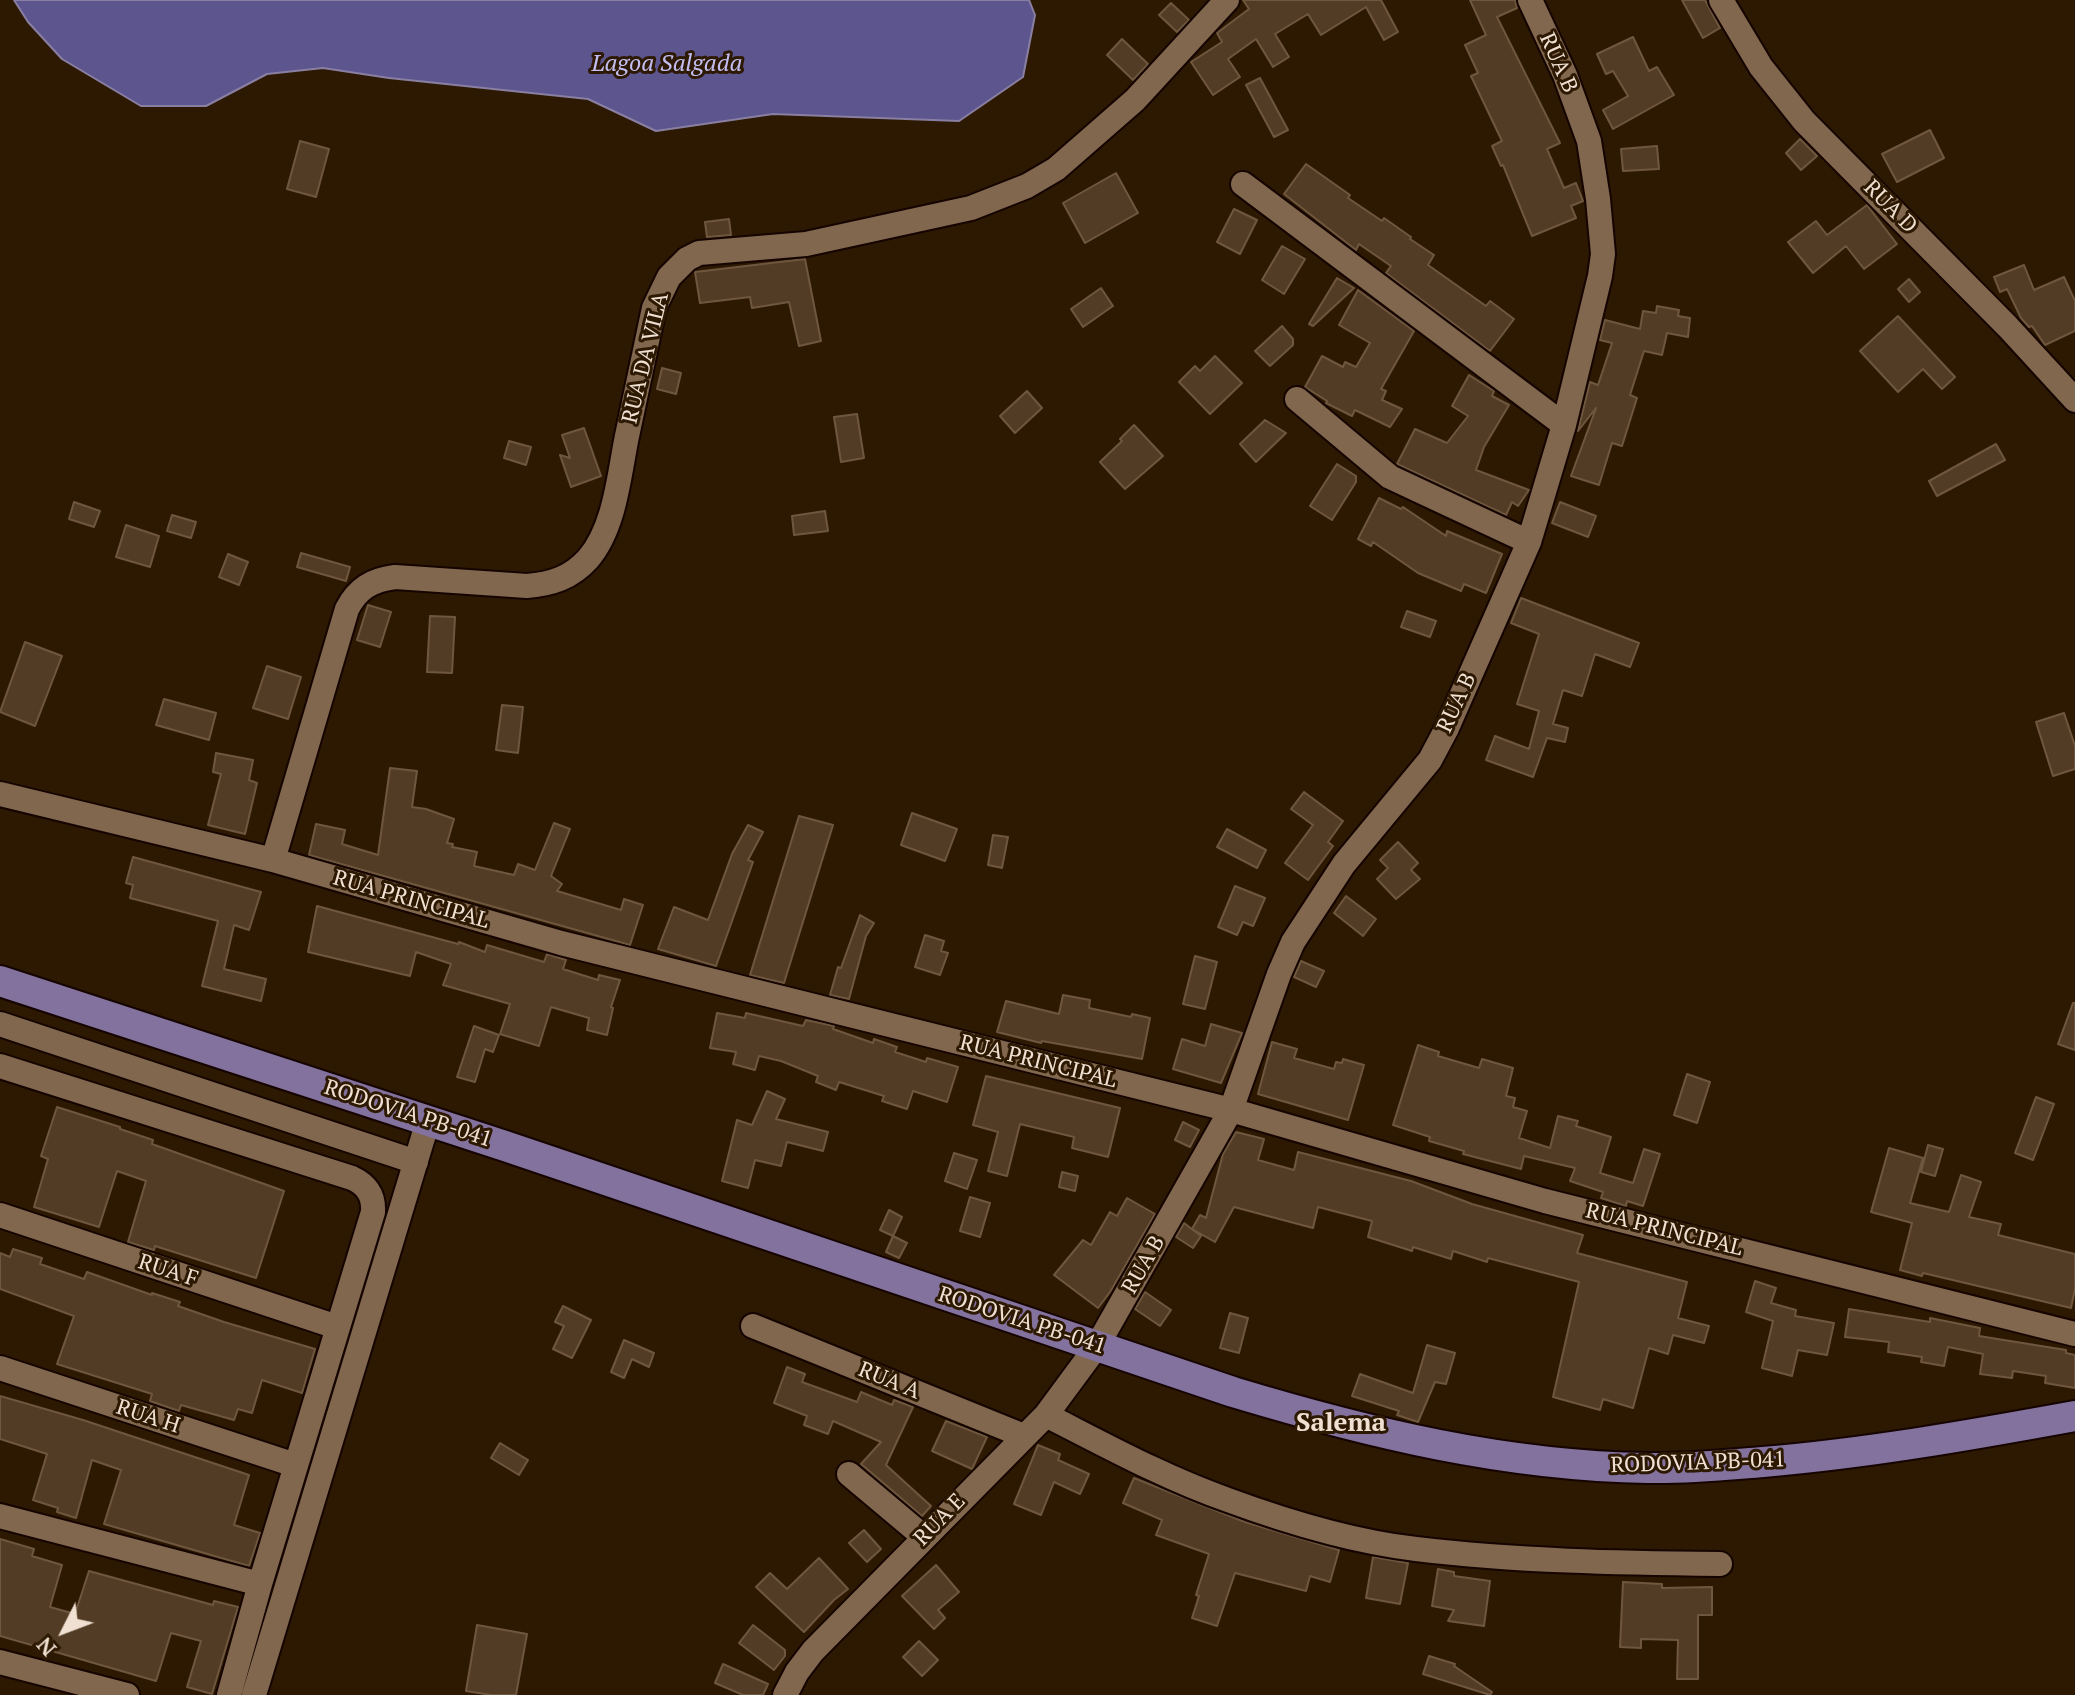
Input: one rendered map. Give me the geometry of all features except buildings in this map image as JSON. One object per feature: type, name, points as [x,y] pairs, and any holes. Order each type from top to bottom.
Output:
[{"type":"main road","name":"RODOVIA PB-041","points":[[0,981],[428,1121],[1233,1392],[1333,1423],[1421,1442],[1514,1459],[1651,1468],[1804,1458],[1909,1446],[2075,1416]]},
{"type":"street","name":"RUA DA VILA","points":[[273,860],[347,609],[359,591],[380,579],[395,577],[527,586],[546,584],[562,579],[589,557],[605,527],[614,496],[654,308],[677,267],[699,253],[806,244],[971,208],[1027,186],[1056,169],[1135,100],[1227,0]]},
{"type":"street","name":"RUA B","points":[[1097,1346],[1231,1110],[1293,942],[1344,864],[1430,760],[1529,542],[1564,425],[1600,276],[1602,232],[1589,141],[1530,0]]},
{"type":"street","name":"RUA D","points":[[1721,0],[1783,97],[2008,327],[2075,400]]},
{"type":"street","points":[[1243,184],[1564,425]]},
{"type":"street","points":[[1297,399],[1390,477],[1529,542]]},
{"type":"street","name":"RUA PRINCIPAL","points":[[0,794],[273,860],[561,943],[1231,1110],[1545,1201],[2075,1334]]},
{"type":"street","points":[[0,1024],[416,1162]]},
{"type":"street","points":[[0,1066],[359,1181],[372,1195],[373,1212],[295,1465],[229,1695]]},
{"type":"street","points":[[254,1695],[428,1121]]},
{"type":"street","name":"RUA F","points":[[0,1215],[337,1327]]},
{"type":"street","name":"RUA A","points":[[753,1326],[1024,1436]]},
{"type":"street","name":"RUA E","points":[[785,1695],[813,1651],[1046,1415],[1097,1346]]},
{"type":"street","name":"RUA H","points":[[0,1368],[295,1465]]},
{"type":"street","points":[[1046,1415],[1158,1471],[1227,1500],[1346,1535],[1413,1549],[1474,1554],[1591,1562],[1720,1564]]},
{"type":"street","points":[[849,1474],[924,1537]]},
{"type":"street","points":[[0,1516],[260,1584]]},
{"type":"street","points":[[0,1662],[127,1695]]},
{"type":"water","name":"Lagoa Salgada","points":[[14,0],[1029,0],[1035,15],[1023,77],[959,121],[773,114],[656,131],[588,99],[323,68],[267,74],[206,106],[141,106],[62,59],[28,22]]},
{"type":"district","name":"Salema","points":[[1341,1424]]}]
